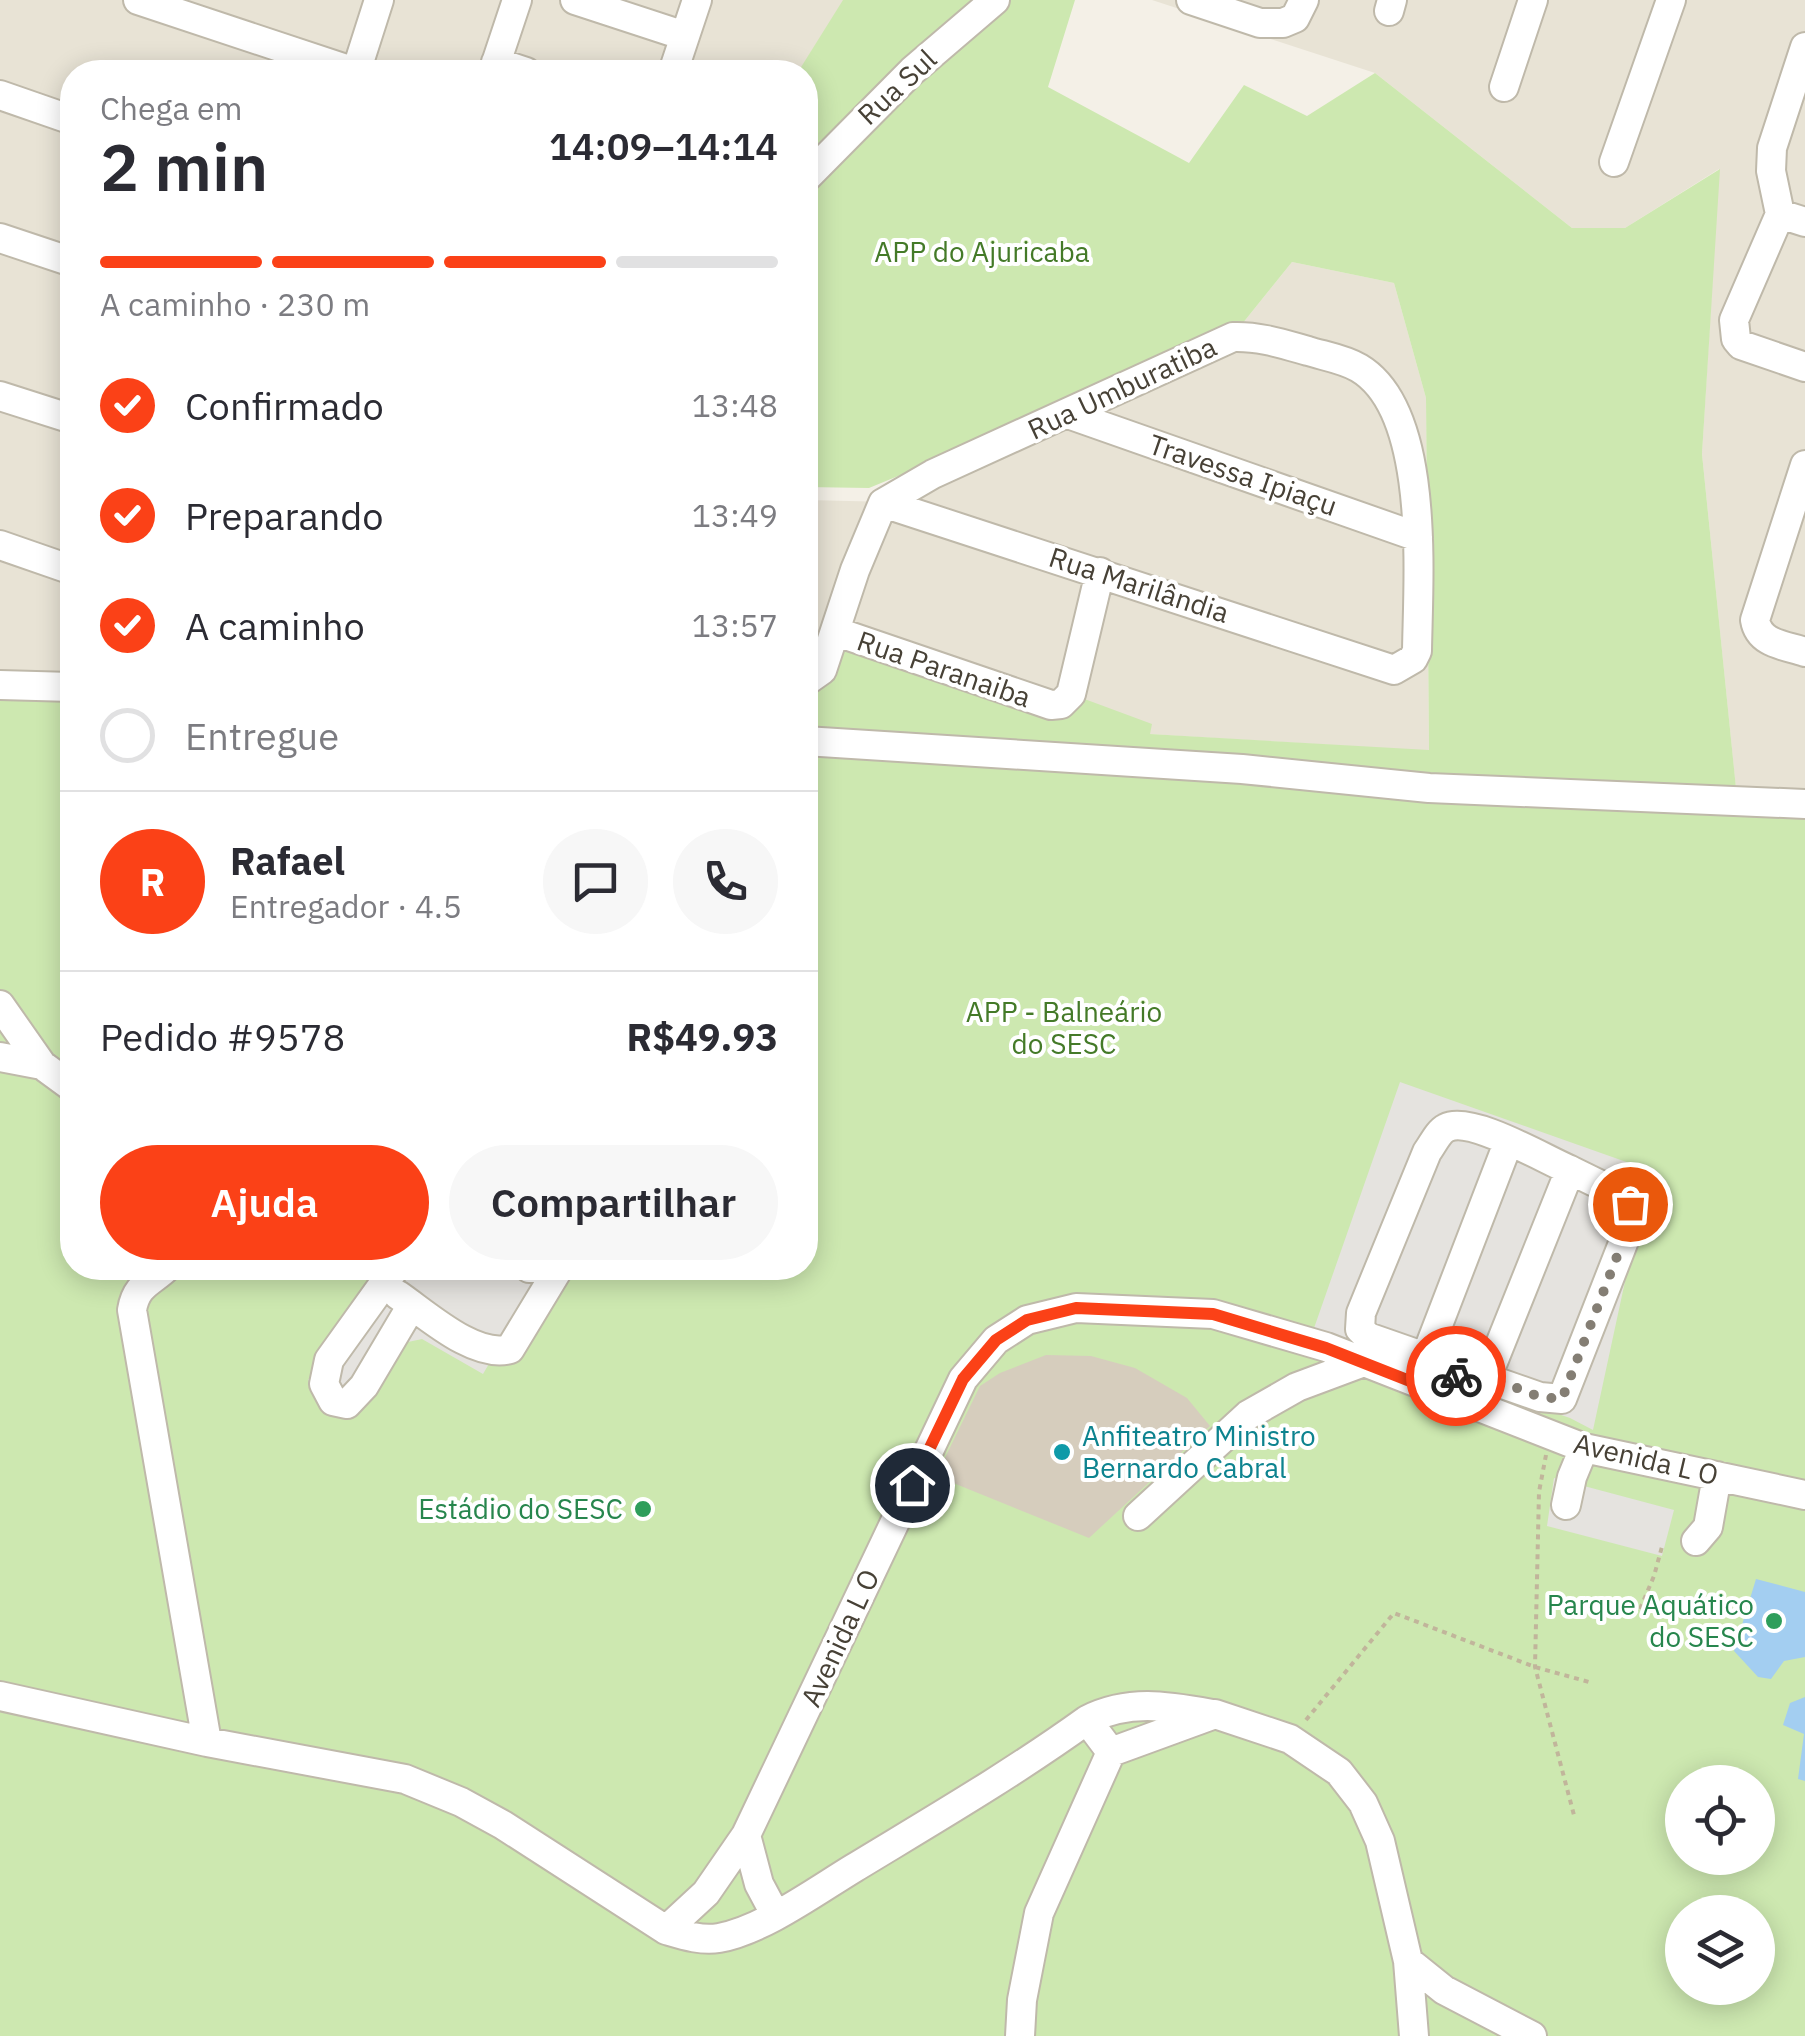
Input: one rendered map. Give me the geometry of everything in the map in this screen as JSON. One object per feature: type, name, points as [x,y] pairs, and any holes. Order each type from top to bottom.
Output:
[{"type":"street","points":[[138,0],[320,60]]},
{"type":"street","points":[[360,60],[380,0]]},
{"type":"street","points":[[496,60],[517,0]]},
{"type":"street","points":[[575,0],[685,36]]},
{"type":"street","points":[[677,60],[697,0]]},
{"type":"street","name":"Rua Sul","points":[[818,166],[912,71],[995,0]]},
{"type":"street","points":[[1191,0],[1272,24],[1295,18],[1304,0]]},
{"type":"street","points":[[1504,87],[1533,0]]},
{"type":"street","points":[[1614,162],[1671,0]]},
{"type":"street","points":[[1805,47],[1772,148],[1772,171],[1792,218],[1734,320],[1736,339],[1742,345],[1805,366]]},
{"type":"street","points":[[0,95],[60,116]]},
{"type":"street","points":[[0,238],[60,258]]},
{"type":"street","name":"Rua Umburatiba","points":[[884,503],[933,474],[1233,337],[1270,340],[1331,358],[1360,368],[1380,387],[1405,434],[1418,537],[1417,651],[1414,660],[1394,670]]},
{"type":"street","points":[[0,396],[60,416]]},
{"type":"street","name":"Travessa Ipiaçu","points":[[1068,414],[1418,537]]},
{"type":"street","points":[[1805,465],[1798,509],[1756,609],[1757,631],[1763,638],[1805,652]]},
{"type":"street","points":[[818,673],[884,503]]},
{"type":"street","name":"Rua Marilândia","points":[[884,503],[1394,670]]},
{"type":"street","points":[[0,545],[60,566]]},
{"type":"street","name":"Rua Paranaiba","points":[[837,632],[1051,705],[1060,704],[1071,694],[1100,572]]},
{"type":"street","points":[[0,685],[60,687]]},
{"type":"street","points":[[818,742],[1242,769],[1429,788],[1805,804]]},
{"type":"street","points":[[0,1005],[42,1065],[60,1078]]},
{"type":"street","points":[[0,1056],[42,1065]]},
{"type":"street","points":[[1454,1125],[1474,1126],[1570,1170],[1617,1192],[1630,1204],[1628,1228],[1562,1399],[1540,1397],[1368,1337],[1360,1329],[1360,1313],[1428,1152],[1442,1130],[1454,1125]]},
{"type":"street","points":[[1426,1356],[1508,1143]]},
{"type":"street","points":[[1448,1396],[1473,1372],[1570,1170]]},
{"type":"street","points":[[148,1280],[134,1296],[132,1310],[208,1742]]},
{"type":"street","points":[[385,1280],[329,1360],[324,1384],[334,1401],[348,1404],[364,1386],[412,1305]]},
{"type":"street","points":[[391,1280],[412,1305],[473,1346],[498,1352],[510,1349],[552,1280]]},
{"type":"street","name":"Avenida L O","points":[[666,1930],[706,1893],[746,1835],[963,1379],[996,1340],[1027,1320],[1076,1308],[1213,1314],[1364,1362],[1584,1448],[1805,1495]]},
{"type":"street","points":[[1297,1387],[1302,1340]]},
{"type":"street","points":[[1138,1516],[1248,1415],[1297,1387],[1364,1362]]},
{"type":"street","points":[[1566,1505],[1584,1448]]},
{"type":"street","points":[[1696,1541],[1708,1527],[1717,1476]]},
{"type":"street","points":[[0,1696],[208,1742],[405,1779],[503,1825],[666,1930],[688,1937],[718,1938],[775,1914],[1112,1708],[1139,1706],[1215,1714],[1290,1739],[1339,1772],[1362,1803],[1380,1841],[1408,1961],[1414,2036]]},
{"type":"street","points":[[1020,2036],[1022,2000],[1039,1913],[1111,1752],[1215,1714]]},
{"type":"street","points":[[1087,1720],[1111,1752]]},
{"type":"street","points":[[746,1835],[759,1884],[775,1914]]},
{"type":"street","points":[[1408,1961],[1444,1990],[1532,2036]]},
{"type":"path","points":[[1549,1436],[1539,1492],[1534,1666],[1575,1819]]},
{"type":"path","points":[[1640,1609],[1663,1543]]},
{"type":"path","points":[[1290,1739],[1394,1613],[1534,1666],[1589,1682]]},
{"type":"shaded area","points":[[0,0],[973,0],[818,66],[818,60],[60,60],[60,683],[0,677]]},
{"type":"shaded area","points":[[1152,0],[1805,0],[1805,800],[1737,799],[1702,454],[1719,169],[1625,228],[1572,228],[1375,73]]},
{"type":"shaded area","points":[[1292,262],[1394,283],[1426,398],[1429,751],[1149,734],[818,735],[818,500],[893,502],[1230,339]]},
{"type":"shaded area","points":[[1400,1082],[1649,1170],[1593,1430],[1570,1418],[1313,1331]]},
{"type":"shaded area","points":[[374,1280],[538,1280],[483,1374],[422,1339],[399,1348],[357,1411],[308,1380]]},
{"type":"shaded area","points":[[1554,1478],[1674,1510],[1662,1556],[1547,1526]]},
{"type":"green space","points":[[843,0],[1075,0],[1048,87],[1189,163],[1244,85],[1307,116],[1375,73],[1572,228],[1625,228],[1720,169],[1702,454],[1737,798],[1805,801],[1805,2036],[0,2036],[0,670],[60,673],[60,1280],[818,1280],[818,686],[830,676],[846,635],[1051,705],[1071,694],[1152,724],[1150,734],[1429,750],[1426,398],[1394,283],[1292,262],[1230,339],[869,488],[818,487],[818,60],[806,60]]},
{"type":"water","name":"Parque Aquático do SESC","points":[[1756,1579],[1805,1592],[1805,1657],[1784,1661],[1771,1679],[1758,1677],[1734,1651]]},
{"type":"water","name":"Parque Aquático do SESC","points":[[1805,1697],[1805,1781],[1798,1779],[1804,1734],[1783,1725],[1790,1703]]},
{"type":"building","name":"Anfiteatro Ministro Bernardo Cabral","points":[[1046,1355],[1091,1356],[1135,1368],[1187,1398],[1210,1426],[1089,1538],[936,1476],[980,1386],[1000,1373]]},
{"type":"way so far","points":[[1456,1376],[1460,1366],[1540,1397],[1562,1399],[1628,1228],[1630,1204]]},
{"type":"place","name":"Anfiteatro Ministro Bernardo Cabral","points":[[1062,1452]]},
{"type":"place","name":"Estádio do SESC","points":[[643,1509]]},
{"type":"place","name":"Parque Aquático do SESC","points":[[1774,1621]]},
{"type":"route","points":[[912,1485],[963,1379],[996,1340],[1027,1320],[1076,1308],[1213,1314],[1326,1348],[1448,1396],[1456,1376]]},
{"type":"park label","name":"APP do Ajuricaba","points":[[982,252]]},
{"type":"park label","name":"APP - Balneário do SESC","points":[[1064,1028]]}]
